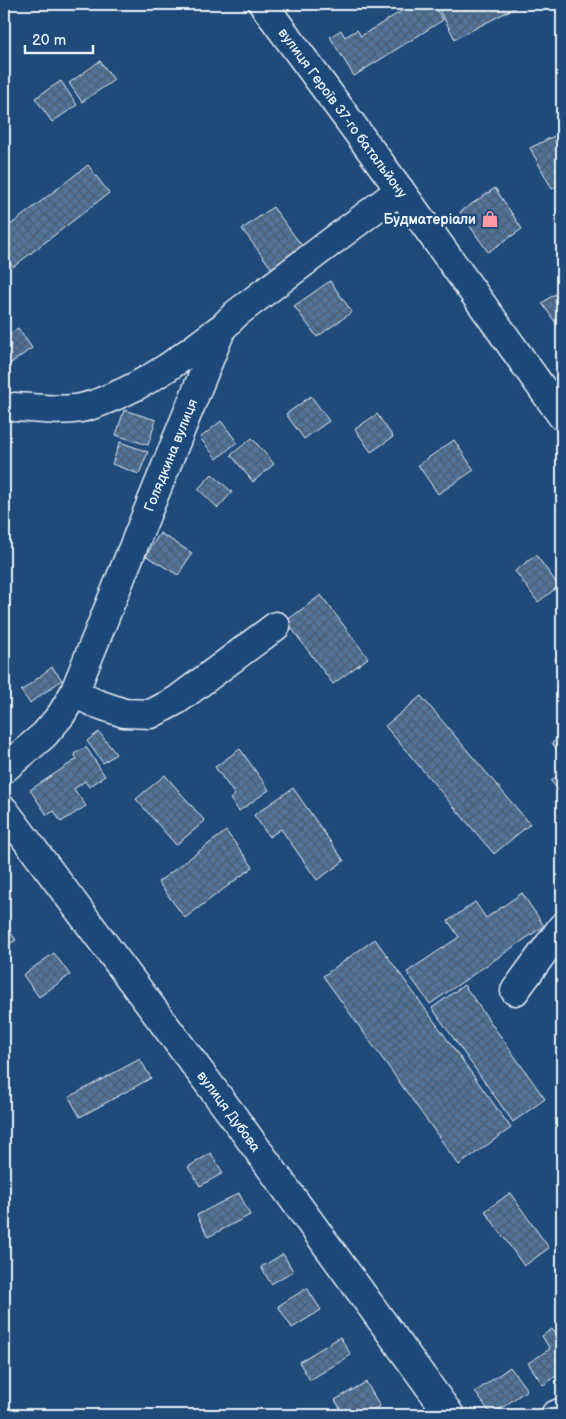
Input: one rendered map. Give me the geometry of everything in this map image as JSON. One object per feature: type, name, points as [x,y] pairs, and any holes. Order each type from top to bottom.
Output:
[{"type":"street","name":"вулиця Героїв 37-го батальйону","points":[[263,4],[400,190],[562,416]]},
{"type":"street","name":"Голядкина вулиця","points":[[4,769],[44,735],[61,715],[74,692],[222,328],[237,313],[400,190]]},
{"type":"street","points":[[16,407],[52,410],[81,408],[100,402],[131,390],[163,371],[222,328]]},
{"type":"street","points":[[74,692],[95,703],[124,713],[151,714],[177,700],[276,626]]},
{"type":"street","name":"вулиця Дубова","points":[[4,810],[233,1116],[450,1415]]},
{"type":"street","points":[[515,991],[562,927]]},
{"type":"street","points":[[555,1415],[562,1412]]},
{"type":"building","points":[[413,4],[433,4],[443,20],[354,76],[330,37],[341,30],[345,37],[357,30],[361,36]]},
{"type":"building","points":[[436,4],[522,4],[455,39]]},
{"type":"building","points":[[100,61],[114,80],[82,102],[69,83]]},
{"type":"building","points":[[61,81],[77,105],[52,122],[35,98]]},
{"type":"building","points":[[562,132],[562,183],[552,189],[530,148]]},
{"type":"building","points":[[88,165],[109,193],[13,267],[4,255],[4,230]]},
{"type":"building","points":[[495,188],[522,229],[488,252],[460,212]]},
{"type":"building","points":[[273,207],[305,250],[275,273],[242,229]]},
{"type":"building","points":[[330,281],[352,312],[317,337],[294,306]]},
{"type":"building","points":[[562,289],[562,332],[542,303]]},
{"type":"building","points":[[18,328],[32,348],[4,368],[4,338]]},
{"type":"building","points":[[311,396],[329,421],[304,439],[286,414]]},
{"type":"building","points":[[124,410],[156,420],[148,445],[116,435]]},
{"type":"building","points":[[377,414],[393,437],[371,452],[355,429]]},
{"type":"building","points":[[221,421],[237,442],[217,459],[200,438]]},
{"type":"building","points":[[252,438],[274,464],[253,482],[231,455]]},
{"type":"building","points":[[454,440],[474,470],[438,494],[418,465]]},
{"type":"building","points":[[120,442],[148,452],[139,474],[112,464]]},
{"type":"building","points":[[212,474],[232,492],[218,508],[198,489]]},
{"type":"building","points":[[160,533],[192,553],[178,575],[146,556]]},
{"type":"building","points":[[536,555],[559,586],[538,602],[515,571]]},
{"type":"building","points":[[321,595],[368,658],[333,684],[286,621]]},
{"type":"building","points":[[562,654],[562,670],[555,659]]},
{"type":"building","points":[[52,667],[62,680],[30,703],[21,691]]},
{"type":"building","points":[[421,696],[530,824],[494,854],[385,726]]},
{"type":"building","points":[[99,732],[116,754],[103,763],[87,741]]},
{"type":"building","points":[[562,735],[562,756],[552,743]]},
{"type":"building","points":[[86,747],[105,776],[89,787],[85,781],[74,789],[86,806],[61,822],[54,811],[47,815],[30,790],[77,759],[74,754]]},
{"type":"building","points":[[240,749],[269,790],[239,811],[230,799],[235,795],[215,767]]},
{"type":"building","points":[[562,772],[562,795],[551,781]]},
{"type":"building","points":[[165,775],[205,821],[176,845],[136,799]]},
{"type":"building","points":[[293,788],[344,861],[317,880],[281,829],[269,837],[254,815]]},
{"type":"building","points":[[226,831],[253,867],[185,918],[158,882]]},
{"type":"building","points":[[522,893],[544,926],[430,1004],[407,972],[459,937],[448,921],[475,902],[486,918]]},
{"type":"building","points":[[4,923],[16,940],[4,948]]},
{"type":"building","points":[[375,939],[511,1128],[459,1165],[323,976]]},
{"type":"building","points":[[54,953],[70,975],[39,997],[23,975]]},
{"type":"building","points":[[464,985],[545,1099],[513,1122],[432,1008]]},
{"type":"building","points":[[140,1059],[151,1078],[80,1117],[69,1097]]},
{"type":"building","points":[[211,1153],[223,1173],[200,1186],[188,1167]]},
{"type":"building","points":[[239,1193],[250,1215],[208,1237],[197,1215]]},
{"type":"building","points":[[510,1193],[549,1248],[524,1266],[485,1211]]},
{"type":"building","points":[[283,1254],[293,1271],[271,1284],[261,1267]]},
{"type":"building","points":[[307,1288],[321,1310],[292,1328],[278,1306]]},
{"type":"building","points":[[552,1329],[562,1343],[562,1372],[543,1385],[528,1363],[550,1349],[542,1336]]},
{"type":"building","points":[[340,1337],[351,1355],[310,1380],[299,1362]]},
{"type":"building","points":[[510,1367],[527,1390],[492,1415],[475,1392]]},
{"type":"building","points":[[366,1382],[380,1406],[365,1415],[344,1415],[335,1400]]},
{"type":"place","name":"Будматеріали","points":[[490,219]]}]
